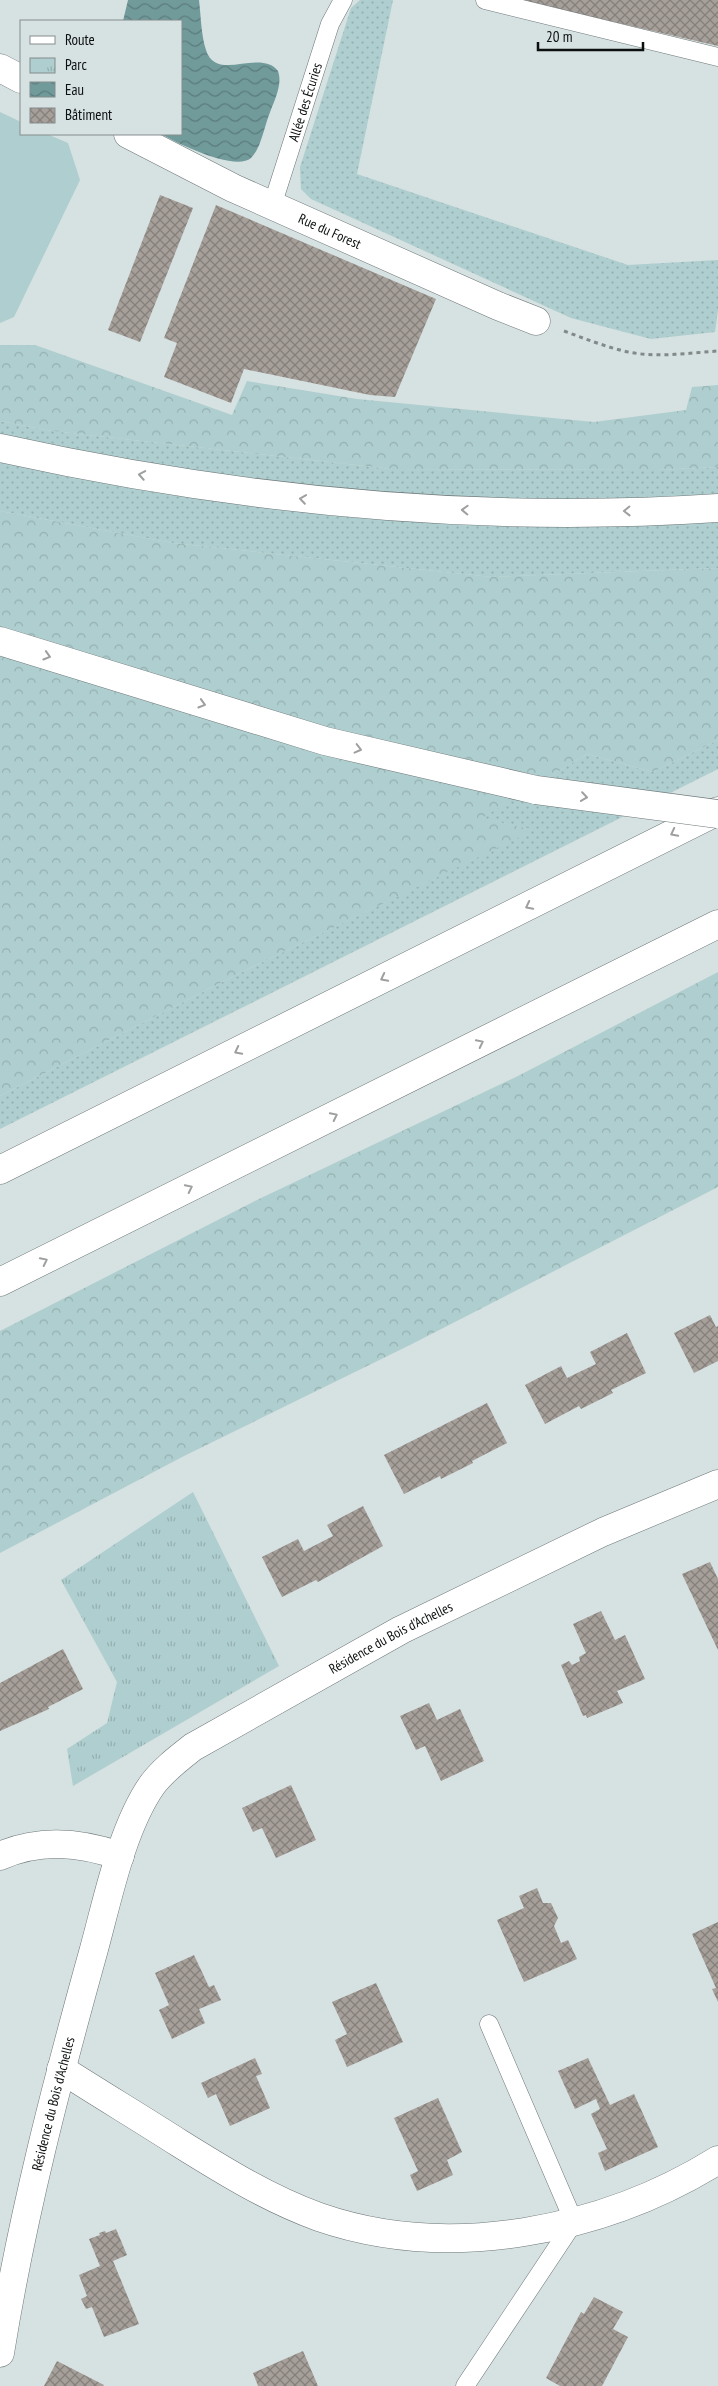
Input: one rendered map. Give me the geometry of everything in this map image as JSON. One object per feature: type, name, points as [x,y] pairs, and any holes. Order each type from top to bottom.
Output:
[{"type":"main road","points":[[0,68],[20,78]]},
{"type":"main road","name":"Rue du Forest","points":[[130,135],[272,206],[536,321]]},
{"type":"main road","points":[[0,448],[200,485],[319,501],[502,511],[676,511],[718,508]]},
{"type":"main road","points":[[0,641],[325,740],[536,790],[718,812]]},
{"type":"main road","points":[[0,1170],[718,812]]},
{"type":"main road","points":[[0,1282],[718,924]]},
{"type":"main road","name":"Résidence du Bois d'Achelles","points":[[0,2354],[31,2188],[61,2069],[120,1856],[152,1785],[172,1763],[193,1747],[401,1630],[560,1552],[718,1484]]},
{"type":"main road","points":[[0,1856],[11,1851],[38,1846],[74,1844],[93,1846],[120,1856]]},
{"type":"main road","points":[[61,2069],[258,2190],[345,2225],[407,2236],[459,2237],[532,2230],[574,2222],[606,2213],[661,2191],[692,2176],[718,2160]]},
{"type":"lane","name":"Allée des Écuries","points":[[272,206],[330,24],[343,0]]},
{"type":"lane","points":[[485,0],[718,57]]},
{"type":"lane","points":[[465,2386],[574,2222],[490,2024]]},
{"type":"path","points":[[536,321],[621,351],[660,355],[718,351]]},
{"type":"green space","points":[[360,0],[393,0],[357,174],[628,265],[718,260],[718,310],[715,332],[651,339],[571,318],[311,199],[301,189],[300,167],[351,8]]},
{"type":"green space","points":[[0,112],[20,122],[20,135],[49,135],[68,143],[80,180],[14,317],[0,323]]},
{"type":"green space","points":[[0,345],[35,345],[232,415],[247,381],[357,399],[594,422],[686,410],[692,387],[718,385],[718,467],[657,470],[392,469],[52,431],[0,421]]},
{"type":"green space","points":[[0,421],[52,431],[392,469],[657,470],[718,467],[718,568],[492,577],[173,543],[0,511]]},
{"type":"green space","points":[[0,511],[173,543],[492,577],[718,568],[718,740],[653,772],[587,754],[482,818],[534,830],[232,977],[0,1096]]},
{"type":"green space","points":[[718,740],[718,769],[0,1129],[0,1096],[232,977],[533,830],[481,818],[587,754],[653,772]]},
{"type":"green space","points":[[718,972],[718,1187],[410,1345],[184,1456],[0,1553],[0,1331],[259,1199],[518,1076]]},
{"type":"green space","points":[[193,1492],[279,1666],[73,1786],[67,1749],[107,1723],[117,1682],[61,1580]]},
{"type":"water","points":[[128,0],[199,0],[203,38],[211,59],[219,64],[228,65],[261,63],[270,65],[278,71],[277,93],[260,143],[251,158],[243,161],[220,159],[206,155],[163,135],[182,135],[182,20],[123,20]]},
{"type":"building","points":[[523,0],[718,0],[718,46],[523,1]]},
{"type":"building","points":[[160,195],[193,208],[140,342],[108,330]]},
{"type":"building","points":[[216,205],[436,299],[395,397],[370,395],[244,369],[231,403],[164,377],[177,343],[164,338]]},
{"type":"building","points":[[710,1315],[716,1327],[718,1326],[718,1361],[694,1373],[674,1333]]},
{"type":"building","points":[[627,1333],[646,1373],[611,1390],[613,1393],[581,1409],[579,1406],[545,1424],[525,1385],[561,1366],[567,1378],[596,1364],[590,1352]]},
{"type":"building","points":[[487,1403],[507,1443],[441,1479],[440,1476],[404,1494],[384,1455]]},
{"type":"building","points":[[363,1506],[383,1546],[318,1582],[316,1580],[282,1597],[262,1557],[298,1539],[304,1551],[333,1536],[327,1525]]},
{"type":"building","points":[[710,1562],[718,1579],[718,1650],[682,1574]]},
{"type":"building","points":[[601,1611],[615,1640],[625,1635],[645,1679],[617,1691],[623,1703],[587,1718],[586,1715],[583,1716],[561,1665],[569,1661],[572,1665],[580,1661],[579,1657],[586,1653],[573,1624]]},
{"type":"building","points":[[63,1649],[83,1689],[48,1707],[49,1709],[0,1731],[0,1683]]},
{"type":"building","points":[[429,1703],[437,1720],[460,1709],[484,1761],[441,1781],[425,1746],[416,1750],[400,1716]]},
{"type":"building","points":[[291,1785],[316,1840],[276,1858],[262,1828],[253,1832],[242,1808]]},
{"type":"building","points":[[537,1888],[543,1903],[551,1903],[558,1918],[554,1926],[561,1943],[568,1940],[577,1959],[524,1982],[497,1920],[524,1908],[519,1896]]},
{"type":"building","points":[[718,1922],[718,2002],[712,1989],[716,1988],[692,1934]]},
{"type":"building","points":[[194,1955],[209,1987],[214,1985],[221,2000],[199,2009],[205,2023],[172,2039],[159,2010],[169,2005],[155,1973]]},
{"type":"building","points":[[376,1983],[403,2042],[347,2067],[335,2040],[347,2034],[332,2002]]},
{"type":"building","points":[[255,2058],[262,2074],[256,2076],[270,2108],[230,2126],[216,2094],[208,2098],[201,2083]]},
{"type":"building","points":[[588,2058],[610,2105],[634,2094],[658,2147],[605,2171],[598,2153],[607,2149],[591,2114],[600,2109],[596,2099],[575,2109],[558,2071]]},
{"type":"building","points":[[438,2098],[462,2152],[447,2160],[453,2175],[417,2191],[410,2175],[418,2171],[394,2118]]},
{"type":"building","points":[[116,2229],[127,2255],[113,2261],[139,2324],[104,2337],[92,2307],[86,2309],[81,2299],[87,2296],[79,2275],[100,2266],[89,2239],[100,2235],[99,2233],[105,2231],[106,2233]]},
{"type":"building","points":[[594,2297],[623,2312],[613,2329],[628,2337],[602,2386],[560,2386],[546,2378],[581,2312],[584,2314]]},
{"type":"building","points":[[303,2351],[318,2386],[258,2386],[253,2373]]},
{"type":"building","points":[[57,2361],[104,2385],[44,2386]]}]
